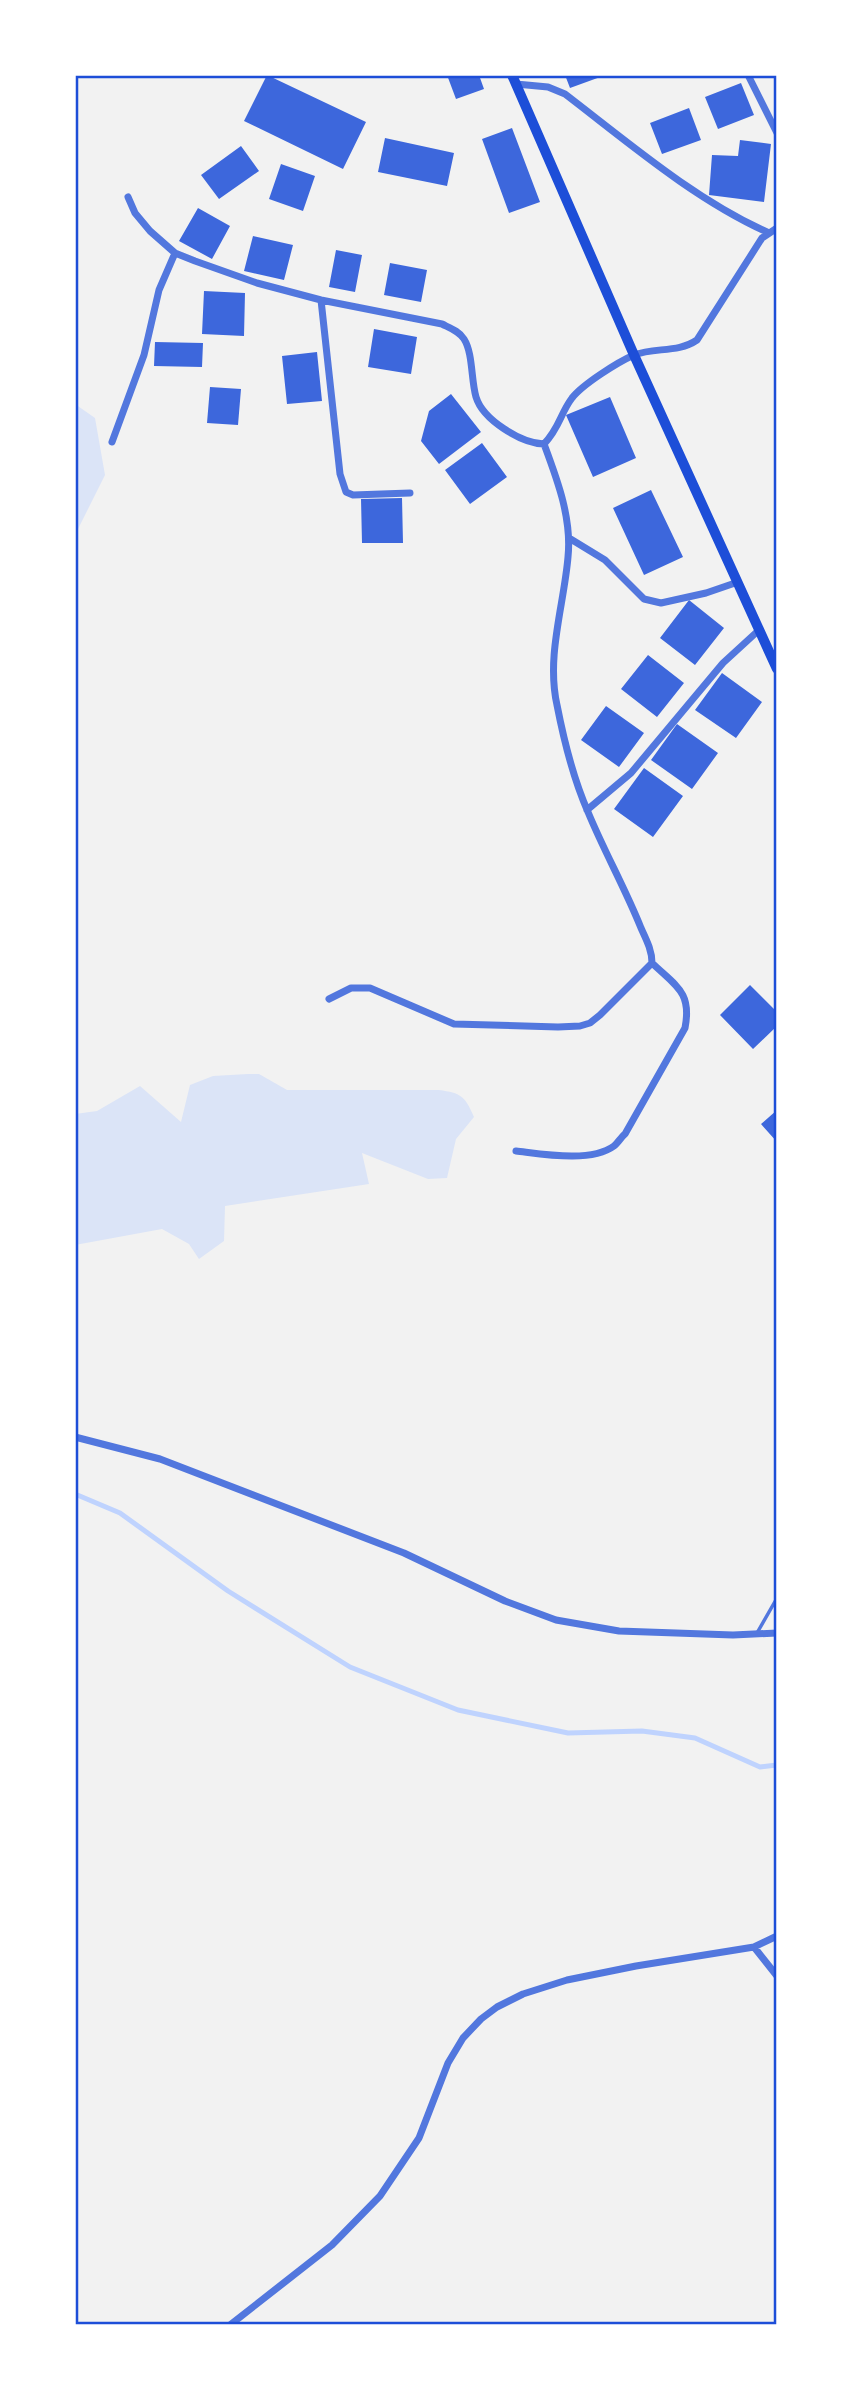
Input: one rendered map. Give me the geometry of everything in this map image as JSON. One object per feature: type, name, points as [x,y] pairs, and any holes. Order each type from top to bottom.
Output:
[{"type":"main road","points":[[514,79],[634,355],[777,669]]},
{"type":"street","points":[[748,75],[777,133]]},
{"type":"street","points":[[514,79],[565,94],[701,195],[737,218],[768,232]]},
{"type":"street","points":[[128,197],[135,213],[150,231],[175,253],[257,283],[321,300],[442,324],[454,330],[463,337],[468,349],[477,400],[486,413],[522,440],[544,444]]},
{"type":"street","points":[[544,444],[559,425],[573,397],[634,355],[687,347],[696,340],[737,274],[768,232],[777,228]]},
{"type":"street","points":[[111,442],[144,355],[159,290],[175,253]]},
{"type":"street","points":[[321,300],[340,474],[346,492],[353,495],[410,493]]},
{"type":"street","points":[[330,999],[351,988],[370,988],[454,1024],[580,1026],[590,1023],[600,1015],[652,963],[652,953],[633,908],[587,810],[573,770],[556,701],[557,625],[569,556],[569,538],[568,522],[544,444]]},
{"type":"street","points":[[569,538],[605,560],[644,599],[661,603],[706,593],[738,582]]},
{"type":"street","points":[[587,810],[631,773],[723,663],[759,630]]},
{"type":"street","points":[[516,1151],[555,1156],[586,1156],[613,1147],[625,1134],[685,1028],[688,1013],[682,992],[652,963]]},
{"type":"street","points":[[75,1437],[160,1459],[404,1553],[505,1601],[556,1620],[619,1631],[733,1635],[777,1633]]},
{"type":"street","points":[[230,2325],[332,2245],[380,2196],[419,2138],[448,2063],[463,2038],[497,2007],[523,1994],[567,1980],[636,1965],[754,1947],[777,1936]]},
{"type":"street","points":[[754,1947],[777,1976]]},
{"type":"lane","points":[[756,1634],[777,1598]]},
{"type":"shaded area","points":[[75,404],[95,418],[105,475],[75,535]]},
{"type":"shaded area","points":[[259,1074],[287,1090],[446,1091],[461,1097],[474,1117],[456,1139],[447,1178],[428,1179],[362,1153],[369,1184],[225,1206],[224,1241],[199,1259],[189,1244],[162,1229],[75,1245],[75,1114],[97,1111],[140,1086],[181,1122],[190,1085],[213,1076]]},
{"type":"building","points":[[267,75],[366,122],[343,169],[244,121]]},
{"type":"building","points":[[447,75],[479,75],[484,89],[456,99]]},
{"type":"building","points":[[565,75],[603,75],[603,76],[570,88]]},
{"type":"building","points":[[741,83],[754,115],[718,129],[705,97]]},
{"type":"building","points":[[689,108],[701,140],[662,154],[650,123]]},
{"type":"building","points":[[512,128],[540,202],[509,213],[482,139]]},
{"type":"building","points":[[385,138],[454,153],[447,186],[378,172]]},
{"type":"building","points":[[740,140],[771,144],[764,202],[709,195],[712,155],[738,156]]},
{"type":"building","points":[[241,146],[259,171],[219,199],[201,175]]},
{"type":"building","points":[[281,164],[315,176],[303,211],[269,199]]},
{"type":"building","points":[[198,208],[230,226],[212,259],[179,241]]},
{"type":"building","points":[[253,236],[293,245],[284,280],[244,271]]},
{"type":"building","points":[[336,250],[362,255],[355,292],[329,287]]},
{"type":"building","points":[[390,263],[427,270],[421,302],[384,295]]},
{"type":"building","points":[[204,291],[245,293],[244,336],[202,334]]},
{"type":"building","points":[[374,329],[417,337],[411,374],[368,367]]},
{"type":"building","points":[[155,342],[203,343],[202,367],[154,366]]},
{"type":"building","points":[[317,352],[322,401],[287,404],[282,356]]},
{"type":"building","points":[[210,387],[241,389],[238,425],[207,423]]},
{"type":"building","points":[[451,394],[481,432],[439,464],[421,441],[429,411]]},
{"type":"building","points":[[610,397],[636,458],[593,477],[566,415]]},
{"type":"building","points":[[482,443],[507,477],[470,504],[445,470]]},
{"type":"building","points":[[651,490],[683,557],[644,575],[613,508]]},
{"type":"building","points":[[402,498],[403,543],[362,543],[361,499]]},
{"type":"building","points":[[689,600],[724,628],[695,665],[660,638]]},
{"type":"building","points":[[648,655],[684,683],[657,717],[621,689]]},
{"type":"building","points":[[722,673],[762,702],[736,738],[695,710]]},
{"type":"building","points":[[606,706],[644,733],[619,767],[581,740]]},
{"type":"building","points":[[677,724],[718,753],[692,789],[651,760]]},
{"type":"building","points":[[644,768],[683,796],[653,837],[614,809]]},
{"type":"building","points":[[750,985],[777,1012],[777,1026],[753,1049],[720,1015]]},
{"type":"building","points":[[777,1110],[777,1142],[761,1124]]},
{"type":"waterway","points":[[75,1494],[120,1513],[228,1591],[350,1667],[458,1710],[568,1733],[642,1731],[695,1738],[760,1767],[777,1765]]}]
